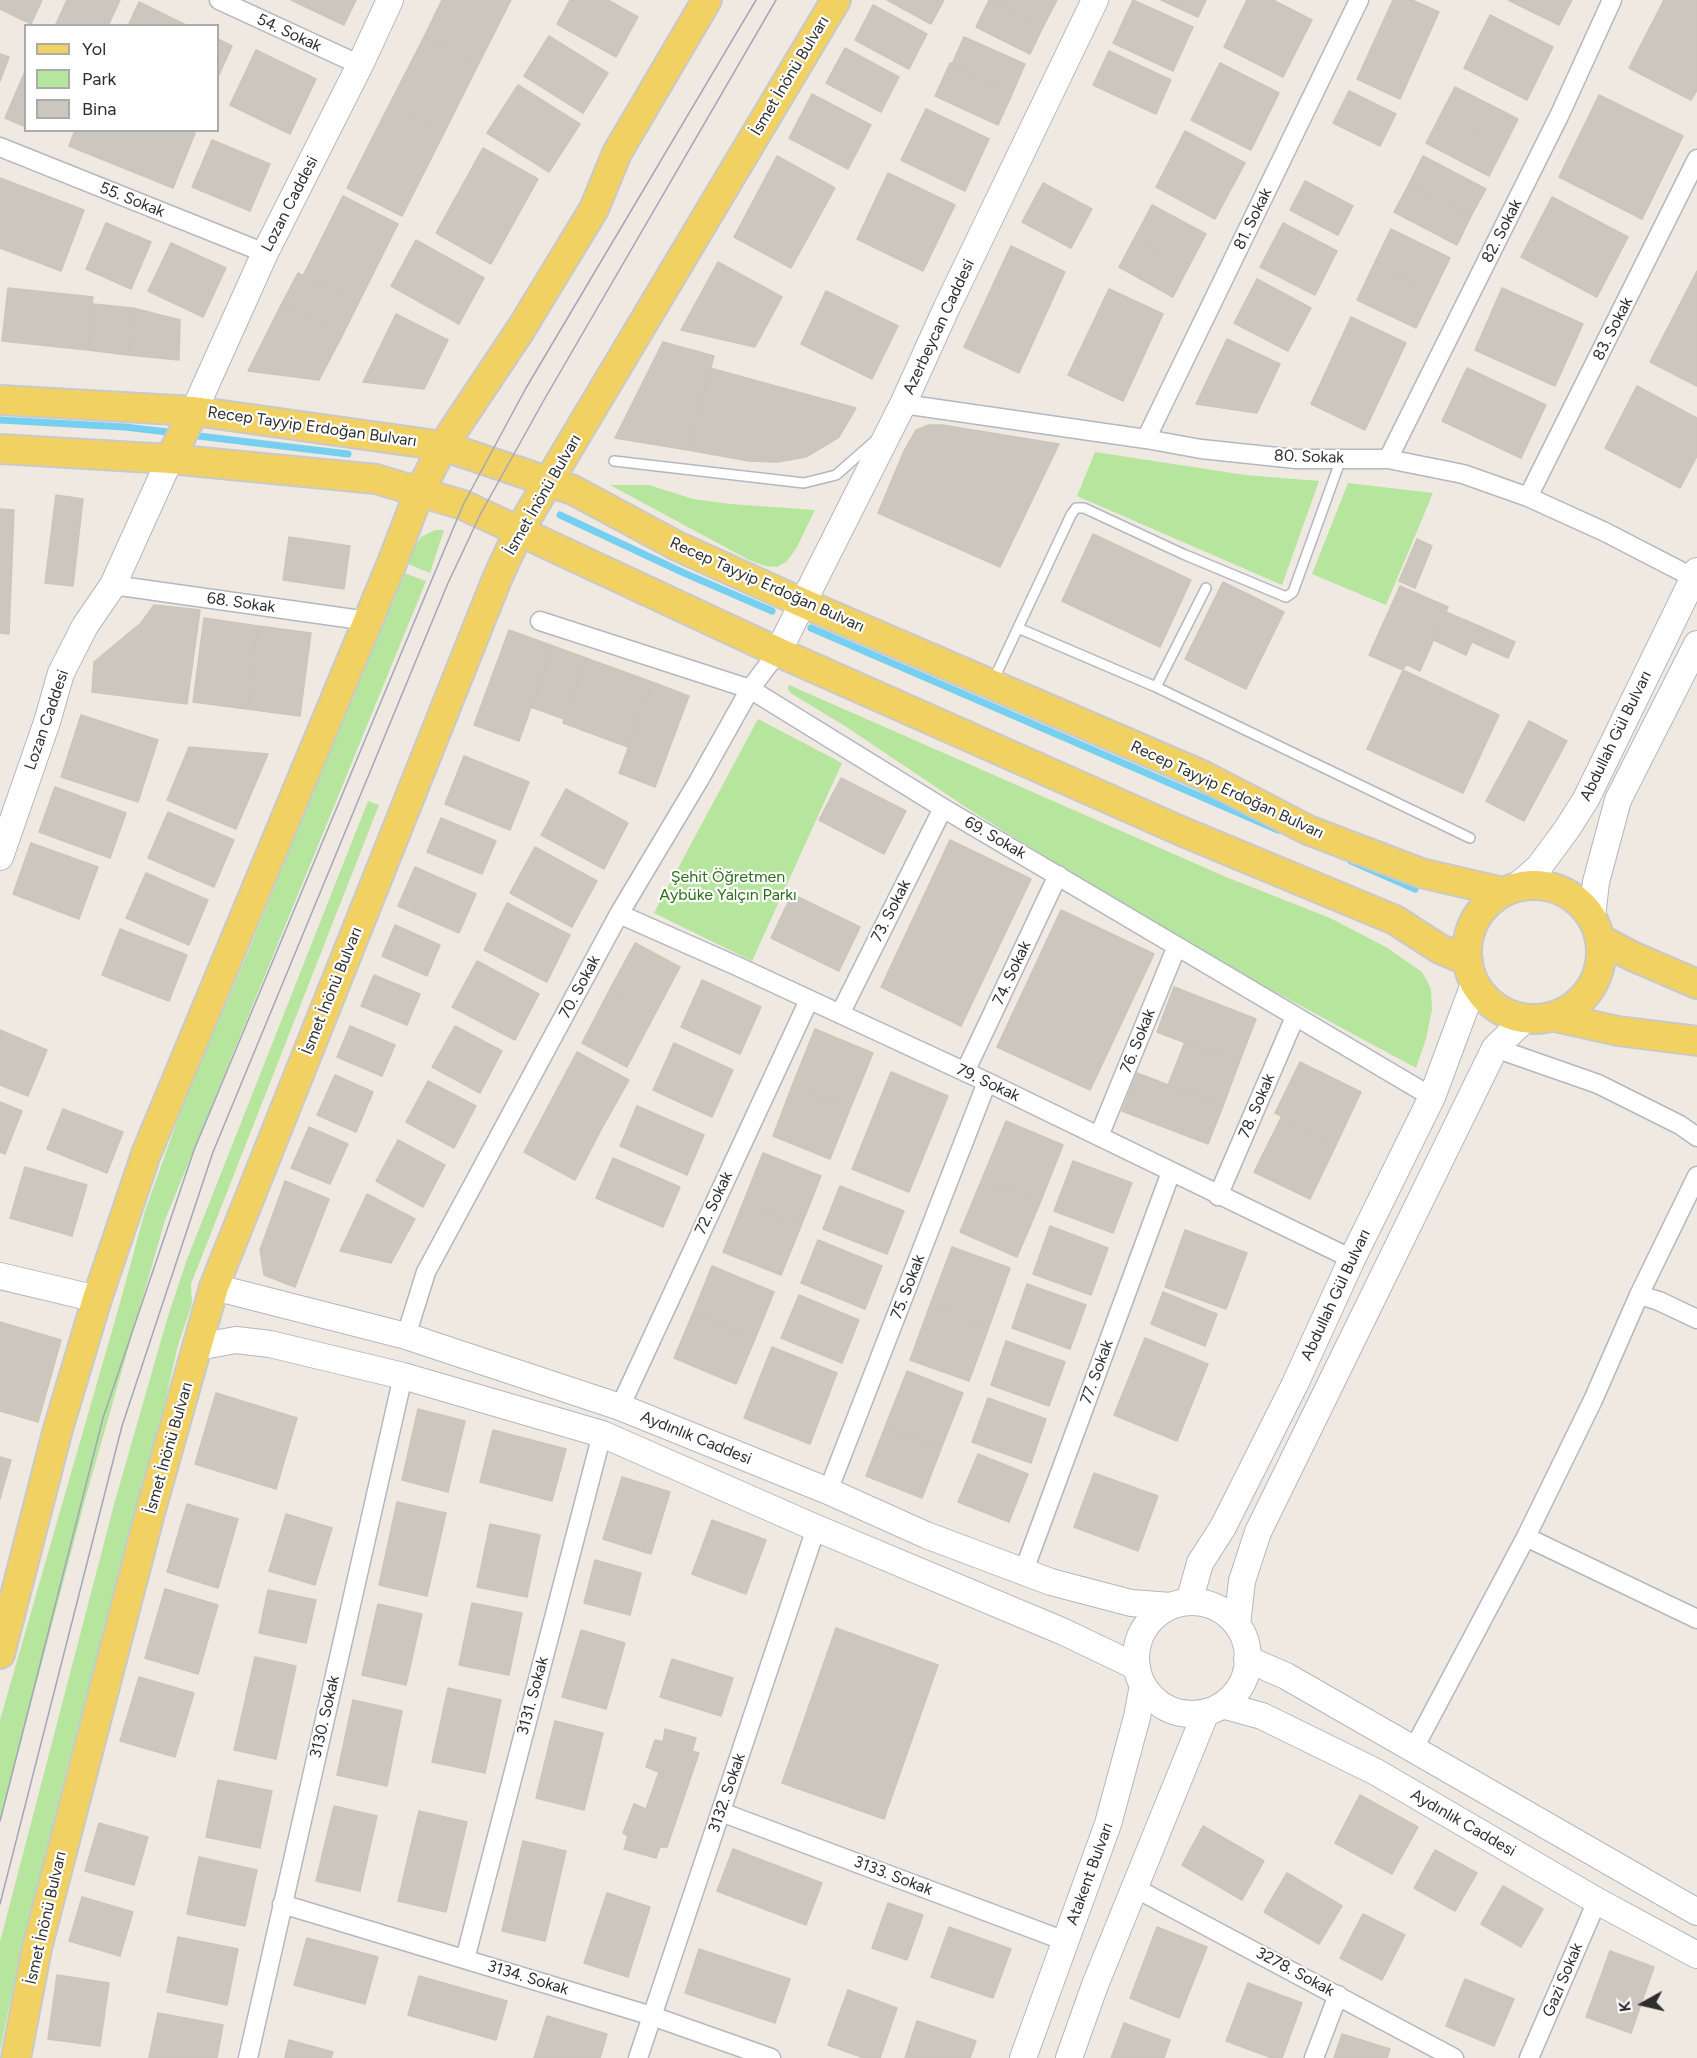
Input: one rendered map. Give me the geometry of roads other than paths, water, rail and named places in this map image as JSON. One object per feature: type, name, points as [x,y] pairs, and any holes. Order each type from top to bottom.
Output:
[{"type":"main road","name":"Lozan Caddesi","points":[[192,415],[265,253],[360,65],[390,0]]},
{"type":"main road","points":[[0,1654],[58,1429],[146,1154],[419,493],[443,446],[521,329],[594,209],[617,153],[706,0]]},
{"type":"main road","name":"İsmet İnönü Bulvarı","points":[[16,2058],[37,1948],[150,1513],[214,1287],[497,579],[519,531],[836,0]]},
{"type":"main road","name":"Azerbeycan Caddesi","points":[[778,652],[903,404],[1095,0]]},
{"type":"main road","name":"Recep Tayyip Erdoğan Bulvarı","points":[[0,400],[192,415],[443,446],[573,490],[677,546],[802,603],[1202,775],[1308,830],[1421,873],[1509,890]]},
{"type":"main road","points":[[172,454],[192,415]]},
{"type":"main road","points":[[0,449],[172,454],[376,479],[463,505],[778,652],[1181,831],[1395,920],[1471,972]]},
{"type":"main road","name":"Lozan Caddesi","points":[[0,857],[47,722],[61,674],[85,627],[113,585],[172,454]]},
{"type":"main road","name":"Abdullah Gül Bulvarı","points":[[1509,890],[1539,867],[1568,830],[1586,799],[1695,574]]},
{"type":"main road","name":"Abdullah Gül Bulvarı","points":[[1596,928],[1596,882],[1618,800],[1697,644]]},
{"type":"main road","points":[[1537,885],[1558,889],[1583,905],[1596,928],[1601,961],[1598,976],[1591,990],[1581,1001],[1555,1017],[1540,1020],[1509,1015],[1496,1008],[1484,997],[1471,972],[1468,937],[1473,923],[1491,900],[1509,890],[1537,885]]},
{"type":"main road","points":[[1596,928],[1632,956],[1697,984]]},
{"type":"main road","name":"Abdullah Gül Bulvarı","points":[[1180,1604],[1200,1563],[1223,1527],[1290,1394],[1352,1259],[1432,1097],[1471,972]]},
{"type":"main road","points":[[1555,1017],[1618,1031],[1697,1041]]},
{"type":"main road","name":"Abdullah Gül Bulvarı","points":[[1237,1624],[1242,1581],[1258,1532],[1495,1048],[1525,1019]]},
{"type":"main road","points":[[0,1276],[98,1299]]},
{"type":"main road","name":"Aydınlık Caddesi","points":[[214,1287],[406,1335],[620,1407],[828,1491],[926,1535],[1023,1573],[1131,1603],[1180,1604]]},
{"type":"main road","points":[[403,1376],[406,1335]]},
{"type":"main road","name":"Aydınlık Caddesi","points":[[197,1347],[236,1340],[270,1344],[403,1376],[602,1434],[816,1528],[1064,1632],[1140,1676]]},
{"type":"main road","points":[[1180,1604],[1207,1604],[1223,1612],[1237,1624],[1245,1640],[1248,1659],[1244,1677],[1236,1692],[1214,1708],[1187,1714],[1170,1710],[1154,1700],[1140,1676],[1137,1648],[1143,1630],[1155,1616],[1180,1604]]},
{"type":"main road","points":[[1248,1659],[1286,1676],[1697,1912]]},
{"type":"main road","name":"Atakent Bulvarı","points":[[1023,2058],[1108,1824],[1137,1717],[1140,1676]]},
{"type":"main road","points":[[1069,2058],[1095,1985],[1135,1888],[1214,1708]]},
{"type":"main road","name":"Aydınlık Caddesi","points":[[1214,1708],[1262,1716],[1376,1772],[1597,1901],[1697,1955]]},
{"type":"street","name":"54. Sokak","points":[[219,0],[360,65]]},
{"type":"street","name":"81. Sokak","points":[[1146,439],[1359,0]]},
{"type":"street","name":"82. Sokak","points":[[1388,459],[1560,114],[1612,0]]},
{"type":"street","name":"55. Sokak","points":[[0,147],[265,253]]},
{"type":"street","name":"83. Sokak","points":[[1528,497],[1697,159]]},
{"type":"street","name":"80. Sokak","points":[[903,404],[1201,449],[1296,459],[1388,459],[1463,474],[1528,497],[1695,574]]},
{"type":"street","name":"68. Sokak","points":[[113,585],[368,621]]},
{"type":"street","name":"69. Sokak","points":[[540,621],[750,689],[943,808],[1432,1097]]},
{"type":"street","name":"70. Sokak","points":[[406,1335],[426,1272],[620,914],[750,689],[778,652]]},
{"type":"street","name":"73. Sokak","points":[[840,1014],[943,808]]},
{"type":"street","name":"74. Sokak","points":[[965,1072],[1058,875]]},
{"type":"street","name":"79. Sokak","points":[[620,914],[987,1082],[1352,1259]]},
{"type":"street","name":"76. Sokak","points":[[1099,1136],[1177,946]]},
{"type":"street","name":"72. Sokak","points":[[620,1407],[808,1000]]},
{"type":"street","name":"78. Sokak","points":[[1218,1196],[1295,1017]]},
{"type":"street","points":[[1495,1048],[1598,1084],[1680,1125],[1697,1137]]},
{"type":"street","name":"75. Sokak","points":[[828,1491],[987,1082]]},
{"type":"street","name":"77. Sokak","points":[[1023,1573],[1171,1172]]},
{"type":"street","points":[[1413,1750],[1526,1538],[1697,1176]]},
{"type":"street","points":[[1639,1295],[1659,1301],[1697,1319]]},
{"type":"street","name":"3130. Sokak","points":[[248,2058],[403,1376]]},
{"type":"street","name":"3131. Sokak","points":[[465,1959],[602,1434]]},
{"type":"street","name":"3132. Sokak","points":[[638,2058],[816,1528]]},
{"type":"street","points":[[1526,1538],[1697,1619]]},
{"type":"street","name":"3133. Sokak","points":[[720,1812],[1065,1941]]},
{"type":"street","name":"3278. Sokak","points":[[1135,1888],[1454,2058]]},
{"type":"street","name":"Gazi Sokak","points":[[1529,2058],[1597,1901]]},
{"type":"street","name":"3134. Sokak","points":[[282,1904],[652,2016],[771,2058]]},
{"type":"street","points":[[1314,2058],[1338,1995]]},
{"type":"lane","points":[[614,461],[804,483],[836,475],[891,428]]},
{"type":"lane","points":[[992,684],[1076,508],[1084,508],[1183,554],[1286,597],[1293,592],[1341,459]]},
{"type":"lane","points":[[1156,687],[1206,588]]},
{"type":"lane","points":[[1018,628],[1156,687],[1470,838]]},
{"type":"waterway","points":[[0,420],[125,427],[176,433]]},
{"type":"waterway","points":[[190,435],[348,454]]},
{"type":"waterway","points":[[560,515],[772,611]]},
{"type":"waterway","points":[[811,628],[1278,830]]},
{"type":"waterway","points":[[1351,861],[1415,889]]},
{"type":"tram line","points":[[0,1821],[103,1418],[194,1150],[463,505],[526,388],[756,0]]},
{"type":"tram line","points":[[0,1904],[122,1426],[213,1152],[448,583],[481,513],[776,0]]},
{"type":"park label","name":"Şehit Öğretmen Aybüke Yalçın Parkı","points":[[728,886]]}]
